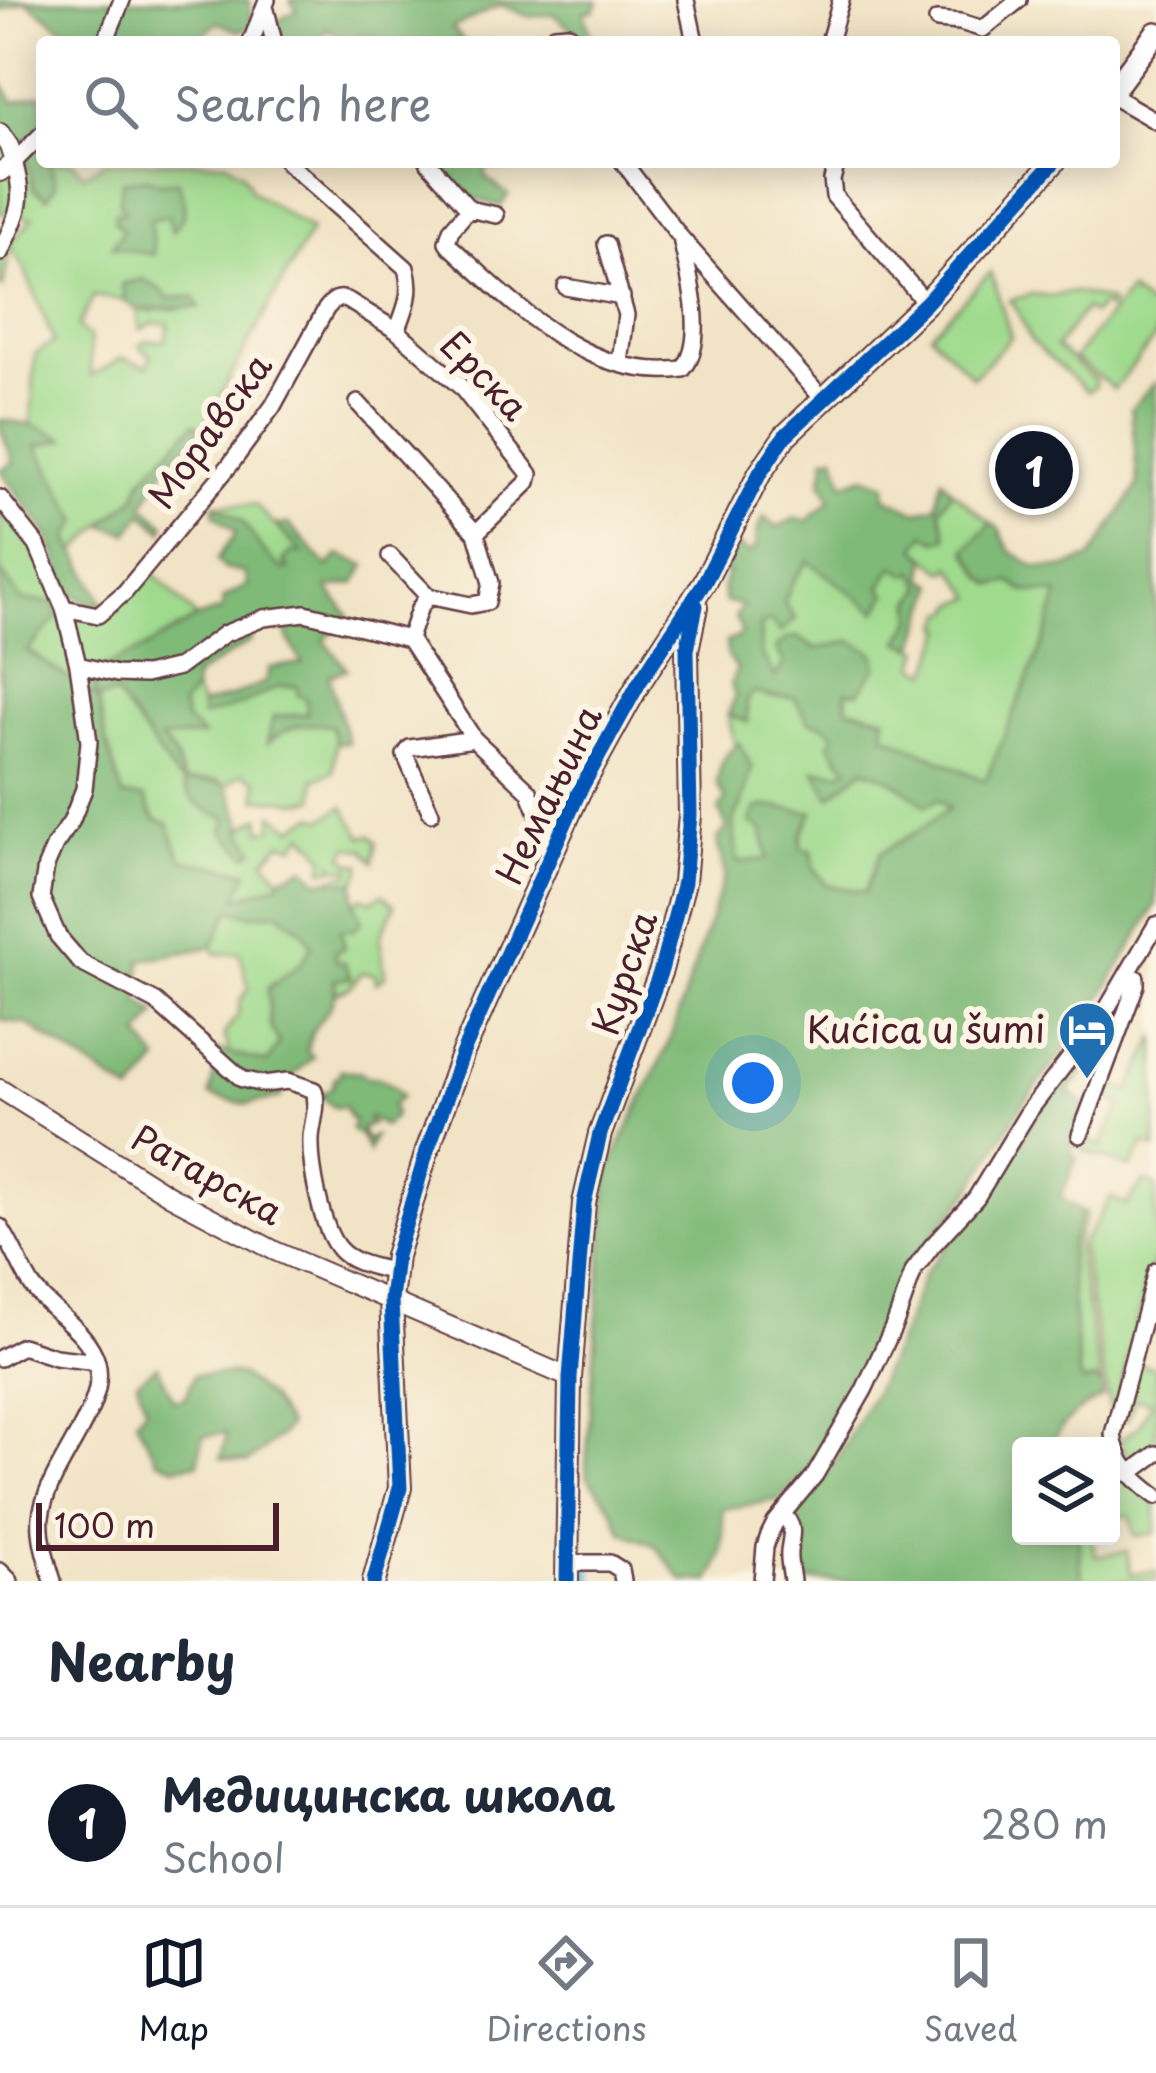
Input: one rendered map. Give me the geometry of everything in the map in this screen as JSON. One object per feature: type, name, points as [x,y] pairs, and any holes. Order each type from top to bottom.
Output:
[{"type":"main road","points":[[1120,84],[1156,33]]},
{"type":"main road","name":"Немањина","points":[[374,1581],[400,1488],[391,1301],[396,1256],[427,1150],[483,1001],[596,757],[704,584],[768,460],[790,429],[926,303],[1049,168]]},
{"type":"main road","name":"Курска","points":[[567,1572],[570,1378],[581,1228],[592,1161],[662,970],[684,882],[690,815],[690,632],[704,584]]},
{"type":"main road","points":[[653,661],[670,663],[687,685]]},
{"type":"street","points":[[107,36],[122,0]]},
{"type":"street","points":[[686,0],[694,36]]},
{"type":"street","points":[[832,36],[841,0]]},
{"type":"street","points":[[937,20],[983,28],[1019,0]]},
{"type":"street","points":[[253,36],[266,4]]},
{"type":"street","points":[[266,4],[273,36]]},
{"type":"street","points":[[1120,97],[1156,121]]},
{"type":"street","points":[[0,134],[9,146],[7,167],[22,188],[0,253]]},
{"type":"street","points":[[7,167],[36,140]]},
{"type":"street","name":"Ерска","points":[[294,168],[406,268],[409,299],[397,331],[461,387],[528,469],[528,482],[476,533]]},
{"type":"street","points":[[433,168],[469,209],[496,215]]},
{"type":"street","points":[[628,168],[681,238],[823,398]]},
{"type":"street","points":[[835,168],[834,196],[926,303]]},
{"type":"street","points":[[469,209],[447,242],[536,322],[592,356],[660,372],[683,369],[691,361],[694,305],[681,238]]},
{"type":"street","points":[[606,244],[626,314],[620,363]]},
{"type":"street","points":[[566,287],[622,296]]},
{"type":"street","name":"Моравска","points":[[64,608],[98,615],[125,592],[273,406],[335,299],[349,301],[397,331]]},
{"type":"street","points":[[358,403],[476,533],[491,583],[487,602],[471,605],[428,596],[390,556]]},
{"type":"street","points":[[0,499],[37,545],[64,608],[89,742],[84,789],[46,866],[41,897],[58,936],[81,963],[156,1003],[242,1079],[263,1084],[288,1081],[314,1090],[311,1154],[325,1222],[340,1250],[356,1261],[394,1272]]},
{"type":"street","points":[[409,639],[428,596]]},
{"type":"street","points":[[78,665],[145,675],[179,667],[224,634],[264,618],[305,613],[409,639],[474,739],[529,791],[542,823],[549,862]]},
{"type":"street","points":[[431,813],[404,755],[410,748],[474,739]]},
{"type":"street","points":[[762,1581],[765,1547],[775,1523],[815,1475],[864,1390],[914,1270],[976,1198],[1029,1111],[1094,1027],[1156,925]]},
{"type":"street","points":[[1080,1136],[1136,985],[1129,972]]},
{"type":"street","name":"Ратарска","points":[[0,1089],[169,1195],[274,1251],[570,1378]]},
{"type":"street","points":[[0,1227],[33,1287],[85,1340],[97,1362],[91,1410],[52,1478],[40,1521],[53,1581]]},
{"type":"street","points":[[1156,1270],[1113,1434],[1115,1451],[1129,1474],[1156,1496]]},
{"type":"street","points":[[0,1358],[22,1346],[55,1357],[97,1362]]},
{"type":"street","points":[[1129,1474],[1156,1454]]},
{"type":"street","points":[[783,1514],[794,1530],[789,1550],[793,1581]]},
{"type":"street","points":[[567,1572],[614,1564],[623,1581]]},
{"type":"street","points":[[0,1570],[10,1581]]},
{"type":"green space","points":[[0,0],[249,0],[253,27],[238,31],[218,22],[203,36],[90,36],[61,27],[26,1],[0,11]]},
{"type":"green space","points":[[290,0],[598,1],[594,11],[584,12],[591,36],[580,36],[553,14],[530,17],[501,5],[452,28],[459,36],[339,36],[327,28],[322,36],[266,36],[265,30],[297,11]]},
{"type":"green space","points":[[0,78],[14,102],[36,96],[36,168],[52,168],[56,186],[47,198],[34,189],[22,142],[0,144]]},
{"type":"green space","points":[[22,141],[34,189],[56,186],[52,168],[78,168],[84,175],[95,168],[236,168],[251,191],[311,230],[201,430],[195,424],[142,479],[136,496],[76,552],[68,538],[78,520],[37,445],[63,438],[31,424],[35,354],[54,342],[10,246],[3,288],[0,286],[0,254],[33,218],[0,213],[0,144]],"holes":[[[122,284],[167,298],[154,312],[137,310],[140,330],[154,323],[169,324],[165,341],[145,341],[139,346],[151,356],[148,366],[122,358],[91,376],[90,338],[78,327],[94,296],[125,301]]]},
{"type":"green space","points":[[442,168],[486,168],[485,177],[508,195],[501,206],[474,199]]},
{"type":"green space","points":[[122,181],[178,181],[184,203],[182,219],[172,232],[168,216],[150,220],[154,255],[112,247],[123,230],[115,222],[115,213],[125,212],[119,203]]},
{"type":"green space","points":[[991,272],[1011,337],[973,377],[930,334]]},
{"type":"green space","points":[[143,279],[167,298],[194,297],[200,307],[137,310],[125,301],[122,284]]},
{"type":"green space","points":[[1129,291],[1156,313],[1156,337],[1114,389],[1074,358]]},
{"type":"green space","points":[[1075,292],[1111,305],[1108,309],[1101,305],[1093,314],[1085,309],[1056,347],[1095,380],[1088,392],[1031,341],[1009,301],[1031,294]]},
{"type":"green space","points":[[1156,382],[1156,905],[1086,1023],[1021,1107],[967,1196],[911,1261],[886,1323],[822,1449],[777,1500],[722,1509],[722,1546],[715,1572],[710,1581],[683,1581],[656,1546],[622,1532],[613,1510],[587,1476],[586,1466],[608,1171],[668,1045],[725,875],[717,840],[727,828],[719,810],[726,799],[717,784],[721,766],[739,743],[752,768],[733,820],[737,862],[768,859],[763,830],[750,823],[756,809],[813,812],[801,848],[812,851],[814,869],[827,885],[865,892],[880,853],[949,808],[938,799],[926,806],[897,784],[864,769],[830,797],[815,770],[848,768],[829,744],[834,734],[808,721],[795,698],[755,692],[746,700],[748,722],[728,715],[737,668],[728,658],[726,642],[742,632],[735,617],[743,605],[725,602],[727,573],[720,568],[733,543],[750,553],[756,547],[764,517],[777,527],[796,518],[807,521],[831,500],[822,481],[826,457],[835,455],[844,484],[864,476],[886,484],[886,497],[917,512],[936,506],[942,478],[952,491],[940,508],[947,537],[937,541],[925,534],[916,547],[927,558],[923,578],[936,585],[915,647],[900,641],[914,618],[913,602],[923,587],[914,571],[908,575],[894,566],[881,587],[887,594],[877,612],[808,561],[784,603],[796,619],[780,632],[770,621],[760,626],[761,653],[775,677],[784,663],[776,648],[787,639],[797,637],[816,649],[852,641],[874,653],[877,667],[859,692],[846,691],[847,708],[886,717],[884,734],[985,781],[1059,594],[1024,591],[1010,582],[993,585],[966,550],[991,523],[1010,551],[1036,567],[1063,568],[1091,558],[1138,485],[1131,408]]},
{"type":"green space","points":[[0,420],[31,424],[65,439],[37,446],[79,521],[69,538],[104,605],[88,602],[69,589],[47,535],[0,470],[13,463]]},
{"type":"green space","points":[[195,423],[201,430],[164,470],[143,505],[165,524],[163,531],[143,513],[128,533],[102,525],[136,497],[142,479]]},
{"type":"green space","points":[[952,491],[991,523],[967,550],[983,576],[993,585],[1011,582],[1024,591],[1060,594],[986,781],[883,733],[886,717],[847,708],[852,641],[816,649],[797,637],[787,639],[777,648],[784,663],[775,678],[761,653],[759,626],[795,618],[784,603],[808,561],[881,588],[894,566],[914,570],[924,587],[913,602],[914,618],[900,641],[921,649],[916,665],[929,672],[945,629],[941,626],[946,612],[974,597],[951,566],[942,570],[916,547]]},
{"type":"green space","points":[[215,504],[255,505],[304,555],[283,571],[242,521]]},
{"type":"green space","points":[[215,504],[242,521],[283,570],[289,569],[283,561],[291,552],[302,553],[276,525],[289,524],[328,567],[339,555],[366,565],[356,583],[328,588],[349,616],[324,640],[347,669],[329,676],[348,743],[336,743],[332,726],[305,724],[267,743],[273,717],[307,714],[306,699],[298,695],[297,686],[279,686],[202,717],[201,705],[266,682],[269,668],[302,663],[284,622],[252,628],[251,641],[194,677],[194,691],[182,706],[185,720],[203,736],[161,739],[175,757],[184,782],[116,695],[98,699],[123,797],[144,797],[155,819],[168,824],[182,860],[248,872],[236,899],[278,884],[280,878],[305,867],[318,880],[355,882],[354,902],[362,921],[354,930],[340,930],[345,948],[335,951],[336,961],[344,962],[351,978],[334,980],[332,1002],[307,1050],[313,1057],[291,1077],[280,1098],[247,1104],[210,1096],[218,1050],[267,1063],[279,1043],[270,1027],[268,988],[302,962],[312,945],[303,931],[278,912],[251,915],[230,910],[212,947],[141,960],[139,1002],[157,1013],[140,1036],[159,1061],[132,1094],[27,1024],[0,1020],[0,571],[21,600],[54,603],[58,617],[27,651],[96,697],[91,673],[197,618],[222,610],[224,598],[248,585],[245,573],[225,569],[217,560],[236,533],[214,513]]},
{"type":"green space","points":[[0,506],[36,553],[61,601],[109,616],[153,573],[197,618],[91,673],[116,694],[182,781],[160,738],[202,736],[185,720],[182,705],[194,691],[202,716],[243,704],[279,686],[297,686],[306,699],[307,714],[273,717],[269,742],[299,726],[333,726],[333,772],[315,779],[315,799],[257,799],[257,781],[243,773],[226,786],[217,780],[185,782],[217,815],[240,830],[260,817],[262,831],[272,829],[273,814],[293,828],[313,816],[323,819],[344,806],[362,837],[371,835],[377,842],[374,862],[364,849],[349,847],[344,855],[361,864],[355,882],[331,882],[330,878],[350,873],[351,868],[333,863],[333,869],[323,870],[325,857],[304,834],[294,846],[281,843],[265,860],[280,878],[279,884],[235,899],[247,872],[182,860],[168,825],[155,820],[145,798],[123,797],[98,699],[27,650],[54,603],[21,601],[0,571]]},
{"type":"green space","points":[[755,692],[796,698],[808,721],[834,734],[837,756],[848,768],[841,772],[831,796],[863,769],[897,783],[926,806],[938,799],[950,808],[923,828],[865,892],[827,885],[801,849],[812,812],[765,806],[768,860],[737,862],[733,820],[741,806],[739,744],[735,747],[728,715],[748,722],[746,700]]},
{"type":"green space","points":[[184,782],[226,787],[241,830],[255,850],[247,855],[223,831],[227,818],[194,801]]},
{"type":"green space","points":[[383,894],[395,905],[380,937],[385,976],[376,983],[375,974],[362,972],[349,988],[336,993],[335,954],[345,915],[362,897],[371,901]]},
{"type":"green space","points":[[230,909],[251,915],[278,912],[303,931],[312,945],[302,962],[268,988],[279,1043],[267,1063],[230,1053],[224,1034],[249,989],[240,953],[217,954],[212,947]]},
{"type":"green space","points":[[1114,1017],[1102,1051],[1068,1092],[1084,1104],[1071,1154],[1077,1158],[1060,1198],[1082,1212],[1070,1244],[1079,1376],[1083,1382],[1101,1384],[1103,1397],[1072,1416],[1056,1437],[1012,1437],[1012,1545],[1079,1545],[1082,1581],[796,1581],[794,1513],[835,1461],[874,1392],[924,1273],[987,1198],[1036,1115]]},
{"type":"green space","points":[[1156,1036],[1156,1149],[1144,1144],[1131,1168],[1080,1149],[1085,1139],[1101,1146],[1121,1105],[1101,1095],[1107,1082],[1129,1092]]},
{"type":"green space","points":[[340,1070],[382,1079],[402,1096],[392,1106],[395,1114],[390,1122],[383,1126],[370,1117],[372,1124],[361,1129],[365,1140],[374,1136],[368,1151],[360,1135],[351,1130],[354,1120],[345,1107],[334,1107],[320,1095],[332,1088]]},
{"type":"green space","points":[[1144,1181],[1156,1186],[1156,1257],[1112,1421],[1081,1245],[1111,1197],[1126,1205]]},
{"type":"green space","points":[[1082,1212],[1086,1214],[1076,1243],[1101,1384],[1083,1382],[1079,1376],[1070,1244]]},
{"type":"green space","points":[[1137,1363],[1156,1368],[1156,1448],[1129,1462],[1122,1438],[1140,1423],[1150,1402],[1136,1398],[1127,1420],[1122,1418]]},
{"type":"green space","points":[[157,1365],[174,1401],[186,1397],[194,1375],[239,1374],[268,1397],[288,1426],[248,1462],[221,1458],[227,1433],[203,1436],[198,1463],[175,1467],[157,1460],[136,1420],[146,1408],[137,1381]]},
{"type":"green space","points":[[1120,1465],[1156,1504],[1156,1534],[1135,1537],[1130,1515],[1120,1517]]},
{"type":"green space","points":[[1079,1545],[1093,1545],[1096,1556],[1127,1551],[1131,1574],[1156,1571],[1156,1581],[1082,1581]]},
{"type":"waterway","points":[[586,1573],[586,1580]]},
{"type":"cycle path","points":[[374,1581],[400,1488],[391,1301],[396,1256],[463,1052],[579,792],[785,436],[926,303],[1049,168]]},
{"type":"cycle path","points":[[567,1581],[570,1378],[584,1203],[600,1134],[661,970],[684,882],[690,815],[687,650],[696,606]]},
{"type":"place","name":"Медицинска школа","points":[[1034,470]]},
{"type":"place","name":"Kućica u šumi","points":[[1087,1081]]}]
